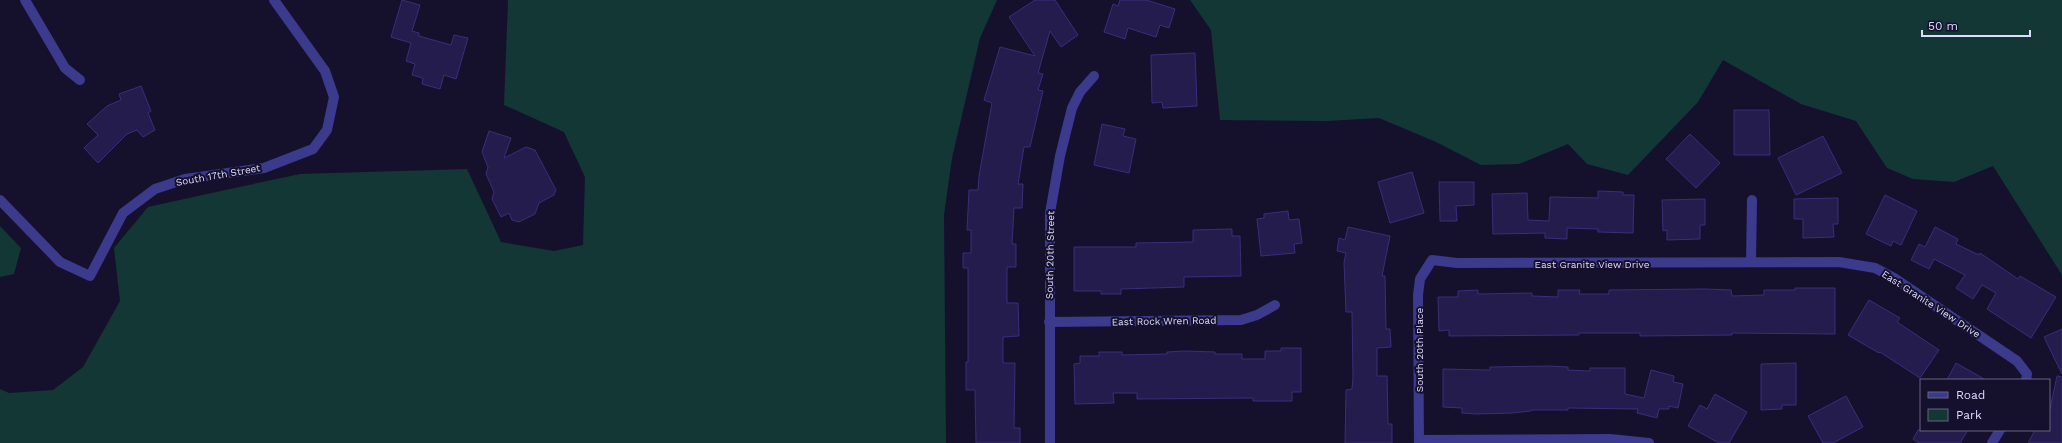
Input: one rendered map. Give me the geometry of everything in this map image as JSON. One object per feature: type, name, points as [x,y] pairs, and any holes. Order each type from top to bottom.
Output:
[{"type":"street","points":[[26,0],[65,68],[80,80]]},
{"type":"street","name":"South 17th Street","points":[[0,200],[60,262],[90,276],[123,213],[155,188],[185,179],[264,168],[313,149],[327,130],[334,97],[325,71],[274,0]]},
{"type":"street","name":"South 20th Street","points":[[1050,443],[1050,213],[1053,188],[1072,108],[1080,92],[1094,76]]},
{"type":"street","points":[[1751,262],[1752,200]]},
{"type":"street","name":"East Granite View Drive","points":[[1432,260],[1457,264],[1839,262],[1875,268],[1894,278],[2017,361],[2027,377]]},
{"type":"street","name":"South 20th Place","points":[[1419,441],[1418,295],[1420,279],[1432,260]]},
{"type":"street","name":"East Rock Wren Road","points":[[1049,322],[1242,320],[1257,315],[1275,305]]},
{"type":"street","points":[[1992,443],[1999,431]]},
{"type":"street","points":[[1419,441],[1610,439],[1649,443]]},
{"type":"green space","points":[[508,0],[997,0],[980,38],[952,158],[944,215],[946,443],[0,443],[0,389],[9,393],[53,390],[83,367],[120,301],[114,248],[148,207],[300,174],[467,169],[501,242],[554,251],[583,245],[585,177],[564,132],[504,105]]},
{"type":"green space","points":[[1190,0],[2062,0],[2062,275],[1993,166],[1954,182],[1913,179],[1887,168],[1856,121],[1801,104],[1723,60],[1698,102],[1628,175],[1587,164],[1568,144],[1519,164],[1481,165],[1436,142],[1379,118],[1327,121],[1220,120],[1211,30]]},
{"type":"green space","points":[[0,226],[21,248],[14,274],[0,277]]},
{"type":"building","points":[[402,0],[420,5],[412,31],[419,33],[419,36],[451,45],[454,35],[468,38],[456,79],[444,75],[440,89],[422,84],[423,78],[412,75],[415,64],[406,61],[411,43],[391,37]]},
{"type":"building","points":[[1035,0],[1055,0],[1078,35],[1061,47],[1050,31],[1038,73],[1043,74],[1038,90],[1043,91],[1030,147],[1024,147],[1018,184],[1023,184],[1022,208],[1014,208],[1012,244],[1016,244],[1016,267],[1007,267],[1007,303],[1018,303],[1019,336],[1003,337],[1003,363],[1015,363],[1014,428],[1020,428],[1020,443],[976,443],[975,390],[966,390],[966,362],[968,362],[968,268],[963,268],[963,253],[971,253],[971,230],[967,230],[969,190],[978,190],[979,176],[992,103],[984,100],[1000,47],[1035,56],[1009,17]]},
{"type":"building","points":[[1120,0],[1146,0],[1175,9],[1169,28],[1160,25],[1156,37],[1128,28],[1125,39],[1104,32],[1113,4],[1118,6]]},
{"type":"building","points":[[1195,53],[1197,106],[1163,108],[1162,102],[1152,103],[1151,55]]},
{"type":"building","points":[[141,86],[151,111],[148,113],[155,130],[143,137],[137,130],[127,134],[98,163],[84,148],[98,135],[87,124],[107,106],[121,100],[119,94]]},
{"type":"building","points":[[1734,110],[1769,110],[1770,155],[1734,155]]},
{"type":"building","points":[[1102,124],[1125,129],[1123,136],[1136,139],[1129,173],[1094,165]]},
{"type":"building","points":[[489,131],[511,138],[504,158],[526,147],[535,150],[556,190],[554,195],[539,203],[535,214],[519,222],[512,220],[509,213],[501,217],[492,199],[494,192],[486,174],[488,167],[482,152]]},
{"type":"building","points":[[1690,134],[1720,163],[1696,188],[1666,159]]},
{"type":"building","points":[[1823,136],[1842,173],[1796,195],[1778,158]]},
{"type":"building","points":[[1412,172],[1424,213],[1390,223],[1378,182]]},
{"type":"building","points":[[1439,182],[1474,182],[1474,205],[1456,206],[1457,221],[1440,221]]},
{"type":"building","points":[[1598,191],[1623,192],[1623,195],[1634,195],[1633,233],[1598,232],[1598,229],[1567,228],[1567,239],[1545,238],[1545,233],[1493,234],[1492,194],[1527,193],[1528,220],[1549,221],[1550,197],[1598,198]]},
{"type":"building","points":[[1885,195],[1917,211],[1901,245],[1893,241],[1891,246],[1866,234]]},
{"type":"building","points":[[1838,198],[1838,224],[1833,224],[1834,237],[1803,238],[1803,219],[1794,219],[1794,199]]},
{"type":"building","points":[[1705,199],[1705,225],[1700,225],[1700,239],[1667,240],[1667,230],[1663,231],[1662,200]]},
{"type":"building","points":[[1288,211],[1289,220],[1299,219],[1302,243],[1294,244],[1295,253],[1261,256],[1257,219],[1264,218],[1264,214]]},
{"type":"building","points":[[1348,227],[1390,236],[1382,276],[1385,276],[1386,329],[1390,329],[1391,347],[1377,348],[1377,376],[1387,376],[1388,424],[1392,424],[1392,443],[1345,443],[1346,390],[1352,389],[1353,377],[1352,312],[1346,312],[1344,262],[1346,253],[1337,251],[1339,238],[1345,240]]},
{"type":"building","points":[[1935,227],[1958,239],[1956,244],[1979,255],[1980,253],[2018,279],[2020,276],[2056,297],[2031,338],[1987,309],[1996,293],[1982,285],[1973,299],[1956,288],[1965,275],[1934,259],[1929,269],[1911,260],[1919,244],[1925,247]]},
{"type":"building","points":[[1232,229],[1232,236],[1240,236],[1241,276],[1184,277],[1184,287],[1121,289],[1121,294],[1101,294],[1101,291],[1074,291],[1074,247],[1136,247],[1136,243],[1193,242],[1193,230]]},
{"type":"building","points":[[1795,288],[1835,288],[1835,334],[1732,333],[1732,335],[1640,336],[1640,333],[1579,333],[1579,335],[1449,336],[1449,330],[1439,331],[1438,297],[1458,297],[1458,291],[1478,290],[1478,294],[1532,293],[1532,296],[1558,297],[1558,290],[1580,290],[1579,294],[1609,294],[1609,290],[1705,289],[1731,290],[1732,296],[1764,295],[1764,290],[1795,290]]},
{"type":"building","points":[[1869,300],[1900,318],[1897,322],[1939,350],[1920,378],[1880,352],[1879,353],[1848,335]]},
{"type":"building","points":[[2062,329],[2062,374],[2044,337]]},
{"type":"building","points":[[1281,348],[1301,348],[1301,392],[1292,392],[1292,401],[1253,401],[1253,398],[1137,399],[1137,393],[1113,393],[1114,403],[1075,404],[1074,364],[1080,363],[1080,356],[1099,356],[1099,352],[1122,352],[1122,355],[1167,354],[1167,352],[1185,351],[1215,352],[1215,354],[1242,354],[1242,359],[1265,359],[1265,351],[1281,351]]},
{"type":"building","points":[[1796,363],[1796,405],[1782,405],[1782,409],[1761,410],[1761,364]]},
{"type":"building","points":[[1956,363],[1984,379],[1948,379]]},
{"type":"building","points":[[1490,367],[1568,367],[1568,370],[1590,371],[1590,368],[1625,368],[1625,394],[1644,398],[1651,370],[1674,376],[1673,382],[1683,384],[1678,408],[1669,406],[1669,409],[1659,409],[1657,418],[1637,413],[1638,409],[1568,408],[1568,410],[1531,410],[1512,413],[1477,414],[1462,413],[1462,408],[1443,407],[1443,369],[1490,370]]},
{"type":"building","points":[[2057,376],[2062,377],[2062,443],[2028,443],[2034,431],[2050,431],[2050,409]]},
{"type":"building","points":[[1715,394],[1747,412],[1729,443],[1719,443],[1688,426],[1700,405],[1707,409]]},
{"type":"building","points":[[1846,396],[1863,427],[1833,443],[1823,443],[1808,416]]},
{"type":"building","points":[[1918,430],[1967,431],[1960,443],[1919,443],[1913,439]]}]
